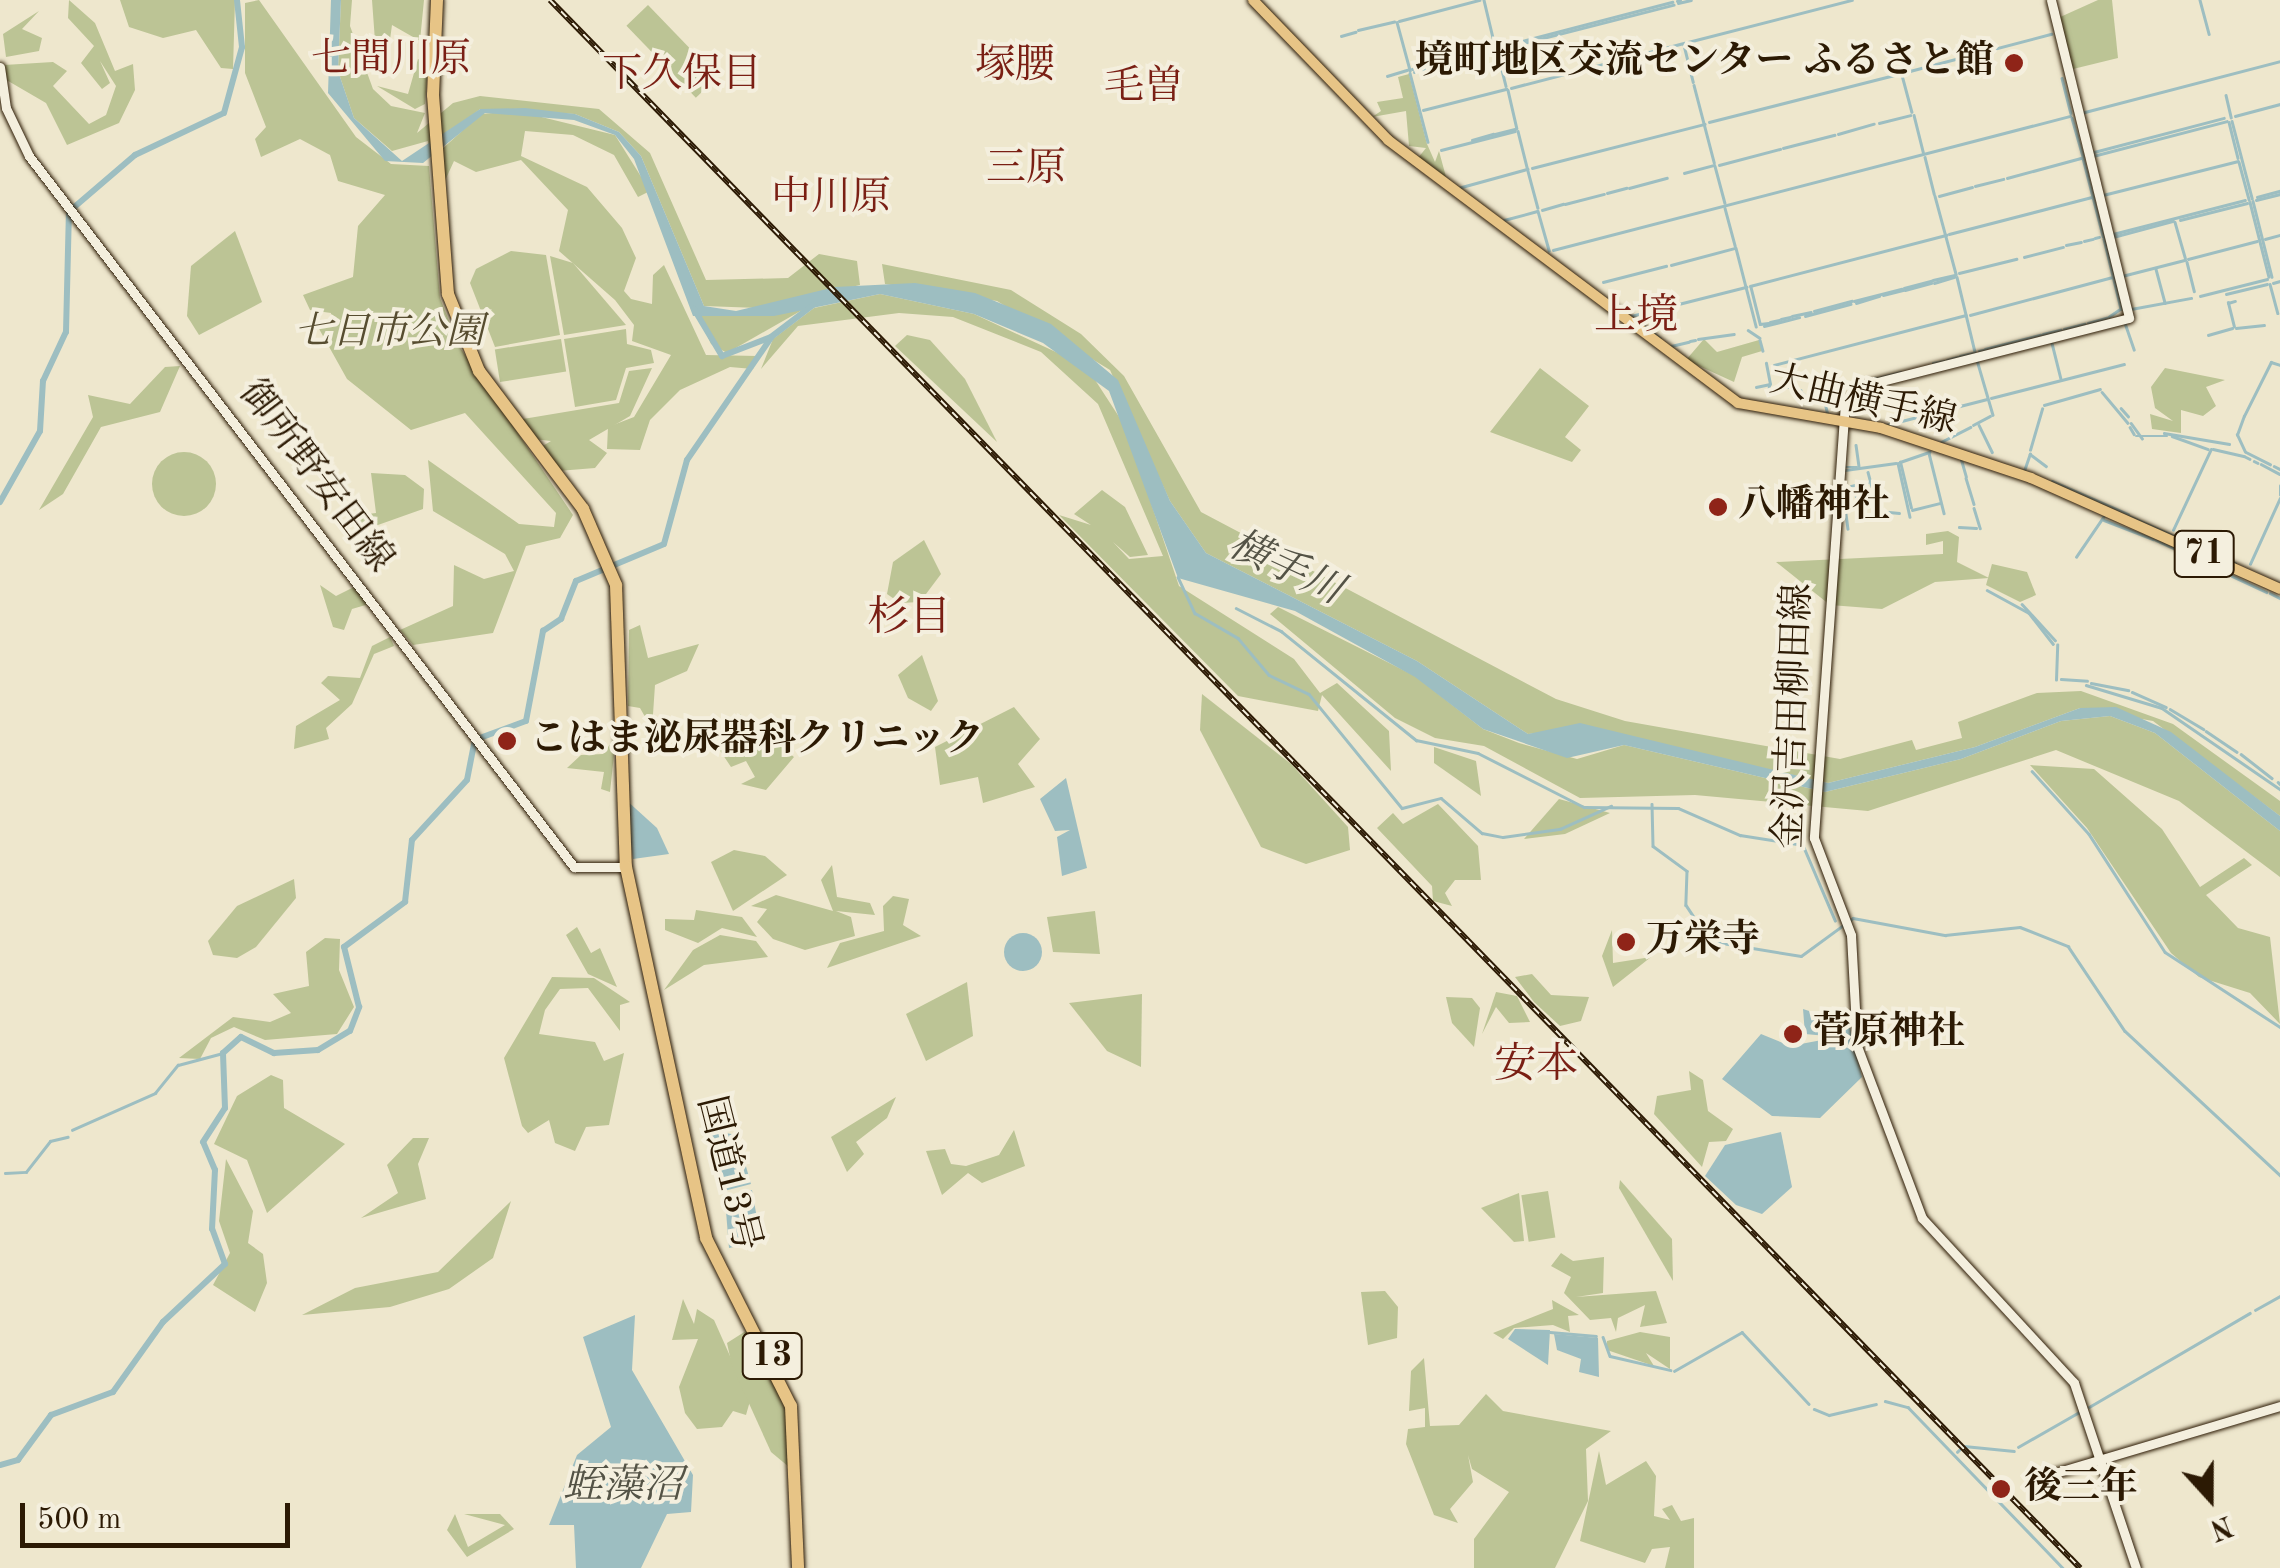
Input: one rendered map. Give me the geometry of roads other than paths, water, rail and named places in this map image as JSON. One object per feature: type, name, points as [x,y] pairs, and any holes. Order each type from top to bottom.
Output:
[{"type":"highway","name":"13","points":[[437,0],[433,110],[444,276],[466,344],[606,555],[612,571],[624,622],[618,779],[626,867]]},
{"type":"highway","name":"国道13号","points":[[626,867],[706,1238],[791,1406],[798,1568]]},
{"type":"main road","name":"大曲横手線","points":[[1253,0],[1388,140],[1734,400],[1841,420],[2031,478],[2280,589]]},
{"type":"main road","points":[[1841,420],[1849,396],[1867,385],[2129,318],[2051,0]]},
{"type":"main road","name":"御所野安田線","points":[[0,68],[20,142],[579,872],[626,867]]},
{"type":"main road","name":"金沢吉田柳田線","points":[[1841,420],[1814,811],[1820,868],[1845,920],[1853,1033],[1922,1218],[2074,1383],[2136,1568]]},
{"type":"main road","points":[[2045,1476],[2280,1406]]},
{"type":"water","points":[[331,0],[341,0],[338,71],[354,118],[402,161],[480,109],[525,108],[575,114],[619,132],[641,156],[704,306],[736,311],[835,287],[915,283],[975,293],[1051,324],[1118,380],[1170,501],[1206,553],[1417,661],[1528,734],[1580,723],[1828,783],[1975,747],[2080,708],[2116,707],[2171,732],[2280,816],[2280,831],[2155,733],[2110,716],[2061,721],[1961,759],[1825,792],[1624,745],[1567,758],[1483,729],[1415,677],[1295,611],[1178,578],[1109,391],[1043,343],[974,314],[880,294],[774,316],[693,316],[634,159],[615,135],[574,120],[485,113],[423,163],[385,161],[328,93]]},
{"type":"water","points":[[1066,778],[1087,868],[1062,876],[1057,837],[1070,830],[1055,831],[1040,799]]},
{"type":"water","points":[[625,799],[657,828],[669,854],[633,859]]},
{"type":"water","points":[[1023,933],[1036,939],[1042,952],[1036,965],[1023,971],[1010,965],[1004,952],[1010,939]]},
{"type":"water","points":[[1803,1009],[1849,1024],[1862,1077],[1820,1118],[1772,1116],[1722,1079],[1761,1034],[1790,1046],[1838,1037],[1805,1034]]},
{"type":"water","points":[[720,1132],[737,1135],[751,1184],[724,1191],[706,1138]]},
{"type":"water","points":[[1781,1132],[1792,1187],[1762,1214],[1736,1205],[1705,1176],[1725,1145]]},
{"type":"water","points":[[752,1190],[761,1241],[729,1248],[725,1199]]},
{"type":"water","name":"蛭藻沼","points":[[635,1315],[632,1370],[693,1475],[691,1512],[667,1514],[641,1568],[576,1568],[574,1525],[549,1525],[577,1455],[611,1427],[583,1337]]},
{"type":"water","points":[[1515,1329],[1550,1330],[1548,1365],[1508,1339]]},
{"type":"water","points":[[1554,1334],[1598,1338],[1599,1377],[1579,1372],[1581,1359],[1557,1350]]},
{"type":"waterway","points":[[72,209],[135,155],[224,113],[242,47],[237,0]]},
{"type":"waterway","points":[[1399,21],[1479,0]]},
{"type":"waterway","points":[[1484,0],[1495,46]]},
{"type":"waterway","points":[[1678,3],[1691,0]]},
{"type":"waterway","points":[[1688,42],[1852,0]]},
{"type":"waterway","points":[[2200,0],[2209,34]]},
{"type":"waterway","points":[[1499,47],[1672,2]]},
{"type":"waterway","points":[[1500,49],[1673,5]]},
{"type":"waterway","points":[[1358,30],[1394,22]]},
{"type":"waterway","points":[[1397,22],[1410,70]]},
{"type":"waterway","points":[[1341,36],[1355,32]]},
{"type":"waterway","points":[[1906,72],[2051,34]]},
{"type":"waterway","points":[[1511,88],[1684,43]]},
{"type":"waterway","points":[[1684,45],[1693,82]]},
{"type":"waterway","points":[[1412,69],[1496,48]]},
{"type":"waterway","points":[[1497,50],[1506,86]]},
{"type":"waterway","points":[[1414,72],[1495,51]]},
{"type":"waterway","points":[[2081,113],[2280,61]]},
{"type":"waterway","points":[[1387,76],[1407,70]]},
{"type":"waterway","points":[[1410,73],[1428,142]]},
{"type":"waterway","points":[[1709,122],[1903,73]]},
{"type":"waterway","points":[[1902,75],[1912,112]]},
{"type":"waterway","points":[[2062,78],[2071,113]]},
{"type":"waterway","points":[[1694,85],[1714,162]]},
{"type":"waterway","points":[[1423,110],[1506,89]]},
{"type":"waterway","points":[[1508,90],[1517,128]]},
{"type":"waterway","points":[[2226,95],[2231,117]]},
{"type":"waterway","points":[[2235,116],[2280,104]]},
{"type":"waterway","points":[[1879,123],[1910,115]]},
{"type":"waterway","points":[[1914,115],[1923,152]]},
{"type":"waterway","points":[[1553,250],[2070,116]]},
{"type":"waterway","points":[[2072,118],[2083,156]]},
{"type":"waterway","points":[[2094,152],[2224,118]]},
{"type":"waterway","points":[[2093,156],[2227,121]]},
{"type":"waterway","points":[[2232,121],[2252,198]]},
{"type":"waterway","points":[[2229,122],[2238,158]]},
{"type":"waterway","points":[[1532,168],[1704,124]]},
{"type":"waterway","points":[[1838,134],[1874,124]]},
{"type":"waterway","points":[[1495,134],[1515,129]]},
{"type":"waterway","points":[[1441,150],[1515,131]]},
{"type":"waterway","points":[[1518,131],[1527,167]]},
{"type":"waterway","points":[[1472,140],[1493,134]]},
{"type":"waterway","points":[[1783,148],[1834,135]]},
{"type":"waterway","points":[[1719,165],[1780,149]]},
{"type":"waterway","points":[[1925,157],[1934,194]]},
{"type":"waterway","points":[[2007,178],[2081,158]]},
{"type":"waterway","points":[[2083,158],[2103,236]]},
{"type":"waterway","points":[[2103,195],[2238,161]]},
{"type":"waterway","points":[[2239,162],[2249,200]]},
{"type":"waterway","points":[[1684,173],[1714,165]]},
{"type":"waterway","points":[[1715,166],[1725,203]]},
{"type":"waterway","points":[[1458,188],[1527,169]]},
{"type":"waterway","points":[[1528,171],[1538,208]]},
{"type":"waterway","points":[[1629,188],[1667,178]]},
{"type":"waterway","points":[[1975,186],[2003,179]]},
{"type":"waterway","points":[[1939,196],[1972,187]]},
{"type":"waterway","points":[[1607,193],[1626,188]]},
{"type":"waterway","points":[[2257,197],[2280,191]]},
{"type":"waterway","points":[[1565,204],[1604,194]]},
{"type":"waterway","points":[[2256,200],[2280,194]]},
{"type":"waterway","points":[[1935,196],[1956,274]]},
{"type":"waterway","points":[[1949,234],[2092,197]]},
{"type":"waterway","points":[[2113,234],[2245,200]]},
{"type":"waterway","points":[[2253,201],[2272,277]]},
{"type":"waterway","points":[[2250,202],[2269,277]]},
{"type":"waterway","points":[[2180,220],[2247,203]]},
{"type":"waterway","points":[[1542,210],[1563,204]]},
{"type":"waterway","points":[[1725,208],[1735,246]]},
{"type":"waterway","points":[[1504,220],[1537,211]]},
{"type":"waterway","points":[[1538,211],[1549,250]]},
{"type":"waterway","points":[[0,502],[40,431],[43,381],[66,332],[69,213]]},
{"type":"waterway","points":[[2113,237],[2173,221]]},
{"type":"waterway","points":[[2175,222],[2185,258]]},
{"type":"waterway","points":[[1750,286],[1946,235]]},
{"type":"waterway","points":[[2265,239],[2280,235]]},
{"type":"waterway","points":[[2095,238],[2099,237]]},
{"type":"waterway","points":[[2084,241],[2093,239]]},
{"type":"waterway","points":[[2104,239],[2121,309],[2109,317]]},
{"type":"waterway","points":[[2188,259],[2257,241]]},
{"type":"waterway","points":[[2066,245],[2081,242]]},
{"type":"waterway","points":[[2024,257],[2063,247]]},
{"type":"waterway","points":[[1671,265],[1735,248]]},
{"type":"waterway","points":[[1736,248],[1756,326]]},
{"type":"waterway","points":[[1959,273],[2016,259]]},
{"type":"waterway","points":[[2122,276],[2185,260]]},
{"type":"waterway","points":[[2187,262],[2194,291]]},
{"type":"waterway","points":[[1603,282],[1666,266]]},
{"type":"waterway","points":[[2156,269],[2165,303]]},
{"type":"waterway","points":[[1933,280],[1954,275]]},
{"type":"waterway","points":[[1934,283],[1954,277]]},
{"type":"waterway","points":[[1957,277],[1975,352]]},
{"type":"waterway","points":[[1970,315],[2113,277]]},
{"type":"waterway","points":[[2200,296],[2267,279]]},
{"type":"waterway","points":[[1904,288],[1931,281]]},
{"type":"waterway","points":[[2273,283],[2280,281]]},
{"type":"waterway","points":[[1905,290],[1931,283]]},
{"type":"waterway","points":[[2226,294],[2267,284]]},
{"type":"waterway","points":[[2270,284],[2278,313]]},
{"type":"waterway","points":[[1631,316],[1746,287]]},
{"type":"waterway","points":[[1751,287],[1760,324],[1768,323]]},
{"type":"waterway","points":[[1854,301],[1901,289]]},
{"type":"waterway","points":[[1883,295],[1903,290]]},
{"type":"waterway","points":[[1856,303],[1879,296]]},
{"type":"waterway","points":[[2131,309],[2191,298]]},
{"type":"waterway","points":[[1814,311],[1852,301]]},
{"type":"waterway","points":[[2234,327],[2228,303],[2235,301]]},
{"type":"waterway","points":[[1805,316],[1850,304]]},
{"type":"waterway","name":"横手川","points":[[694,309],[722,356],[771,337],[813,305]]},
{"type":"waterway","points":[[1792,316],[1811,312]]},
{"type":"waterway","points":[[1774,365],[1966,315]]},
{"type":"waterway","points":[[1781,319],[1790,317]]},
{"type":"waterway","points":[[1764,326],[1799,317]]},
{"type":"waterway","points":[[2088,323],[2106,318]]},
{"type":"waterway","points":[[1770,322],[1779,320]]},
{"type":"waterway","points":[[1640,323],[1660,338]]},
{"type":"waterway","points":[[2125,323],[2134,349]]},
{"type":"waterway","points":[[2064,329],[2084,324]]},
{"type":"waterway","points":[[2236,328],[2264,325]]},
{"type":"waterway","points":[[2208,335],[2232,328]]},
{"type":"waterway","points":[[1748,330],[1760,338]]},
{"type":"waterway","points":[[2043,334],[2061,330]]},
{"type":"waterway","points":[[1698,339],[1734,334]]},
{"type":"waterway","points":[[1985,349],[2040,335]]},
{"type":"waterway","points":[[477,739],[526,721],[543,631],[561,619],[576,581],[664,544],[687,460],[771,338]]},
{"type":"waterway","points":[[1690,341],[1695,340]]},
{"type":"waterway","points":[[1760,340],[1763,351]]},
{"type":"waterway","points":[[1671,346],[1689,342]]},
{"type":"waterway","points":[[2052,343],[2061,378]]},
{"type":"waterway","points":[[1979,351],[1983,350]]},
{"type":"waterway","points":[[1960,356],[1973,353]]},
{"type":"waterway","points":[[1947,360],[1958,357]]},
{"type":"waterway","points":[[1977,360],[1993,415]]},
{"type":"waterway","points":[[1933,363],[1944,361]]},
{"type":"waterway","points":[[2245,452],[2237,435],[2244,416],[2271,362],[2280,365]]},
{"type":"waterway","points":[[1756,387],[1770,384],[1766,363]]},
{"type":"waterway","points":[[1991,398],[2124,364]]},
{"type":"waterway","points":[[1878,378],[1900,372]]},
{"type":"waterway","points":[[1849,388],[1875,378]]},
{"type":"waterway","points":[[1778,386],[1783,385]]},
{"type":"waterway","points":[[1768,395],[1769,386]]},
{"type":"waterway","points":[[1786,386],[1800,390]]},
{"type":"waterway","points":[[2044,405],[2100,389]]},
{"type":"waterway","points":[[1801,392],[1811,400]]},
{"type":"waterway","points":[[2102,392],[2128,423]]},
{"type":"waterway","points":[[1815,400],[1824,398],[1828,415]]},
{"type":"waterway","points":[[1886,425],[1987,399]]},
{"type":"waterway","points":[[2121,408],[2128,416]]},
{"type":"waterway","points":[[2030,450],[2042,409]]},
{"type":"waterway","points":[[1973,425],[1990,416]]},
{"type":"waterway","points":[[2131,423],[2142,438]]},
{"type":"waterway","points":[[1979,425],[1992,452]]},
{"type":"waterway","points":[[1939,443],[1970,427]]},
{"type":"waterway","points":[[2130,427],[2134,434]]},
{"type":"waterway","points":[[2164,433],[2229,444]]},
{"type":"waterway","points":[[2136,436],[2167,436]]},
{"type":"waterway","points":[[2172,436],[2208,449]]},
{"type":"waterway","points":[[1856,445],[1859,466]]},
{"type":"waterway","points":[[2173,530],[2211,449]]},
{"type":"waterway","points":[[2213,449],[2244,456]]},
{"type":"waterway","points":[[1911,508],[1900,462],[1929,452]]},
{"type":"waterway","points":[[2246,452],[2270,464]]},
{"type":"waterway","points":[[1929,453],[1944,513]]},
{"type":"waterway","points":[[2024,471],[2030,454],[2046,466]]},
{"type":"waterway","points":[[2246,457],[2250,459]]},
{"type":"waterway","points":[[1961,458],[1966,476]]},
{"type":"waterway","points":[[2254,461],[2258,463]]},
{"type":"waterway","points":[[1845,470],[1896,463]]},
{"type":"waterway","points":[[1898,463],[1910,517]]},
{"type":"waterway","points":[[2261,464],[2280,474]]},
{"type":"waterway","points":[[2274,466],[2280,469]]},
{"type":"waterway","points":[[1846,467],[1857,467]]},
{"type":"waterway","points":[[1868,472],[1878,509]]},
{"type":"waterway","points":[[1966,478],[1974,504]]},
{"type":"waterway","points":[[2052,481],[2128,514]]},
{"type":"waterway","points":[[1851,486],[1868,482]]},
{"type":"waterway","points":[[1842,483],[1848,529]]},
{"type":"waterway","points":[[2280,486],[2280,495]]},
{"type":"waterway","points":[[1856,496],[1861,501]]},
{"type":"waterway","points":[[2250,564],[2280,498]]},
{"type":"waterway","points":[[1912,510],[1940,503]]},
{"type":"waterway","points":[[1865,504],[1870,506]]},
{"type":"waterway","points":[[1974,508],[1980,528]]},
{"type":"waterway","points":[[1889,512],[1899,513]]},
{"type":"waterway","points":[[2076,557],[2104,516]]},
{"type":"waterway","points":[[2129,516],[2235,563]]},
{"type":"waterway","points":[[2104,520],[2153,539]]},
{"type":"waterway","points":[[1959,527],[1976,528]]},
{"type":"waterway","points":[[2156,540],[2191,556]]},
{"type":"waterway","points":[[2194,558],[2229,574]]},
{"type":"waterway","points":[[2232,576],[2266,592]]},
{"type":"waterway","points":[[1178,577],[1195,613],[1238,638],[1269,675],[1309,694],[1402,808],[1441,798],[1482,833],[1503,837],[1560,829],[1611,806]]},
{"type":"waterway","points":[[1987,590],[2029,613],[2053,644]]},
{"type":"waterway","points":[[2270,593],[2280,598]]},
{"type":"waterway","points":[[2022,604],[2055,640]]},
{"type":"waterway","points":[[1236,608],[1281,631],[1416,740],[1478,753],[1584,807],[1678,808],[1740,835],[1803,845],[1835,920]]},
{"type":"waterway","points":[[2056,680],[2057,645]]},
{"type":"waterway","points":[[2061,679],[2087,681]]},
{"type":"waterway","points":[[2091,683],[2128,690]]},
{"type":"waterway","points":[[2086,685],[2162,708],[2280,789]]},
{"type":"waterway","points":[[2132,692],[2166,707]]},
{"type":"waterway","points":[[2170,709],[2203,729]]},
{"type":"waterway","points":[[2206,731],[2237,752]]},
{"type":"waterway","points":[[0,1465],[18,1460],[51,1415],[113,1392],[163,1322],[225,1264],[212,1229],[215,1170],[203,1142],[225,1108],[223,1053],[241,1037],[274,1053],[318,1050],[350,1031],[359,1007],[344,947],[405,902],[412,840],[467,780],[474,743]]},
{"type":"waterway","points":[[2241,754],[2272,778]]},
{"type":"waterway","points":[[2032,771],[2089,834],[2165,952],[2280,1027]]},
{"type":"waterway","points":[[1652,804],[1653,846],[1687,871],[1686,905],[1710,941],[1801,956],[1853,918],[1945,935],[2020,927],[2068,946],[2125,1031],[2280,1175]]},
{"type":"waterway","points":[[72,1130],[155,1093],[178,1065],[223,1053]]},
{"type":"waterway","points":[[5,1173],[26,1172],[50,1141],[68,1137]]},
{"type":"waterway","points":[[2255,1310],[2280,1296]]},
{"type":"waterway","points":[[2089,1407],[2250,1313]]},
{"type":"waterway","points":[[1550,1332],[1596,1336]]},
{"type":"waterway","points":[[1674,1371],[1742,1332],[1809,1404]]},
{"type":"waterway","points":[[1603,1337],[1610,1356],[1670,1370]]},
{"type":"waterway","points":[[1885,1401],[1908,1407],[2063,1568]]},
{"type":"waterway","points":[[1814,1409],[1829,1415],[1876,1404]]},
{"type":"waterway","points":[[2018,1447],[2081,1411]]},
{"type":"waterway","points":[[1964,1446],[2014,1451]]},
{"type":"railway","points":[[550,0],[2080,1568]]},
{"type":"place","name":"境町地区交流センター ふるさと館","points":[[2014,63]]},
{"type":"place","name":"八幡神社","points":[[1718,507]]},
{"type":"place","name":"こはま泌尿器科クリニック","points":[[507,741]]},
{"type":"place","name":"万栄寺","points":[[1626,942]]},
{"type":"place","name":"菅原神社","points":[[1793,1034]]},
{"type":"place","name":"後三年","points":[[2001,1489]]},
{"type":"district","name":"七間川原","points":[[391,61]]},
{"type":"district","name":"塚腰","points":[[1015,67]]},
{"type":"district","name":"下久保目","points":[[682,76]]},
{"type":"district","name":"毛曽","points":[[1144,88]]},
{"type":"district","name":"三原","points":[[1026,170]]},
{"type":"district","name":"中川原","points":[[831,199]]},
{"type":"district","name":"上境","points":[[1636,317]]},
{"type":"district","name":"杉目","points":[[909,619]]},
{"type":"district","name":"安本","points":[[1536,1066]]},
{"type":"park label","name":"七日市公園","points":[[389,334]]}]
